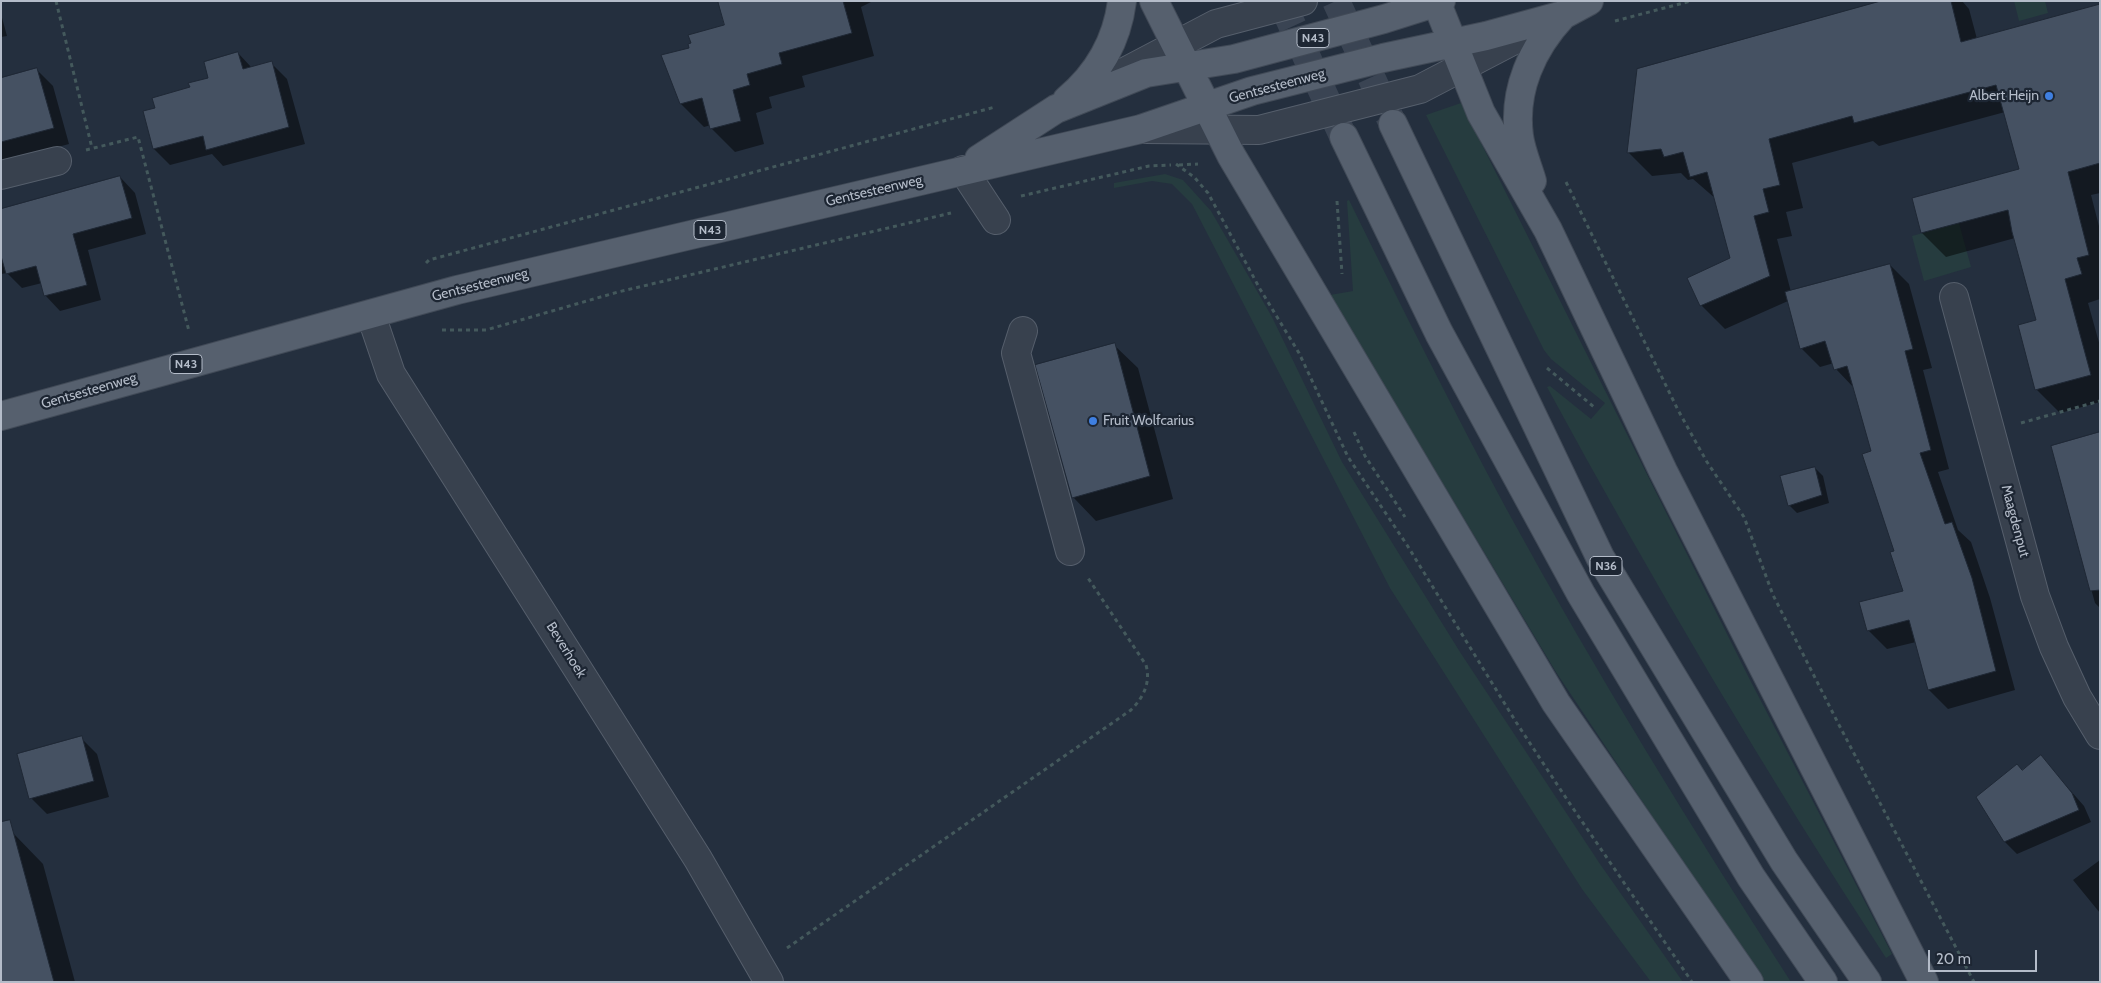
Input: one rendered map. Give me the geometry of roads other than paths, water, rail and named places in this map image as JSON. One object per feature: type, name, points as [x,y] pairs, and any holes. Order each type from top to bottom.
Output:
[{"type":"main road","points":[[1056,109],[1072,96],[1099,66],[1116,34],[1122,1]]},
{"type":"main road","points":[[1154,1],[1231,155],[1556,702],[1749,982]]},
{"type":"main road","name":"Gentsesteenweg","points":[[1,416],[457,290],[1141,129],[1213,118],[1252,91],[1383,58],[1458,55],[1563,15],[1590,1]]},
{"type":"main road","points":[[1438,2],[1481,113],[1548,230],[1663,471],[1924,982]]},
{"type":"main road","name":"Gentsesteenweg","points":[[963,170],[1056,109],[1146,74],[1182,56],[1234,59],[1384,19],[1438,2]]},
{"type":"main road","points":[[1548,230],[1519,136],[1519,105],[1523,81],[1537,49],[1547,32],[1563,15]]},
{"type":"main road","name":"N36","points":[[1393,124],[1600,557],[1784,861],[1868,982]]},
{"type":"main road","name":"N36","points":[[1344,137],[1439,334],[1581,594],[1751,877],[1823,982]]},
{"type":"street","name":"N43","points":[[1182,56],[1216,24],[1303,1]]},
{"type":"street","name":"N43","points":[[1213,118],[1260,130],[1420,88],[1458,55]]},
{"type":"street","points":[[1,175],[57,161]]},
{"type":"street","points":[[963,170],[991,212]]},
{"type":"street","name":"Maagdenput","points":[[1954,297],[2035,596],[2054,647],[2073,689],[2100,735]]},
{"type":"street","name":"Beverhoek","points":[[371,315],[391,374],[698,859],[764,974]]},
{"type":"street","points":[[1023,331],[1016,353],[1070,551]]},
{"type":"tunnel","points":[[1281,1],[1342,134]]},
{"type":"tunnel","points":[[1336,1],[1391,120]]},
{"type":"place","name":"Albert Heijn","points":[[2049,96]]},
{"type":"place","name":"Fruit Wolfcarius","points":[[1093,421]]}]
